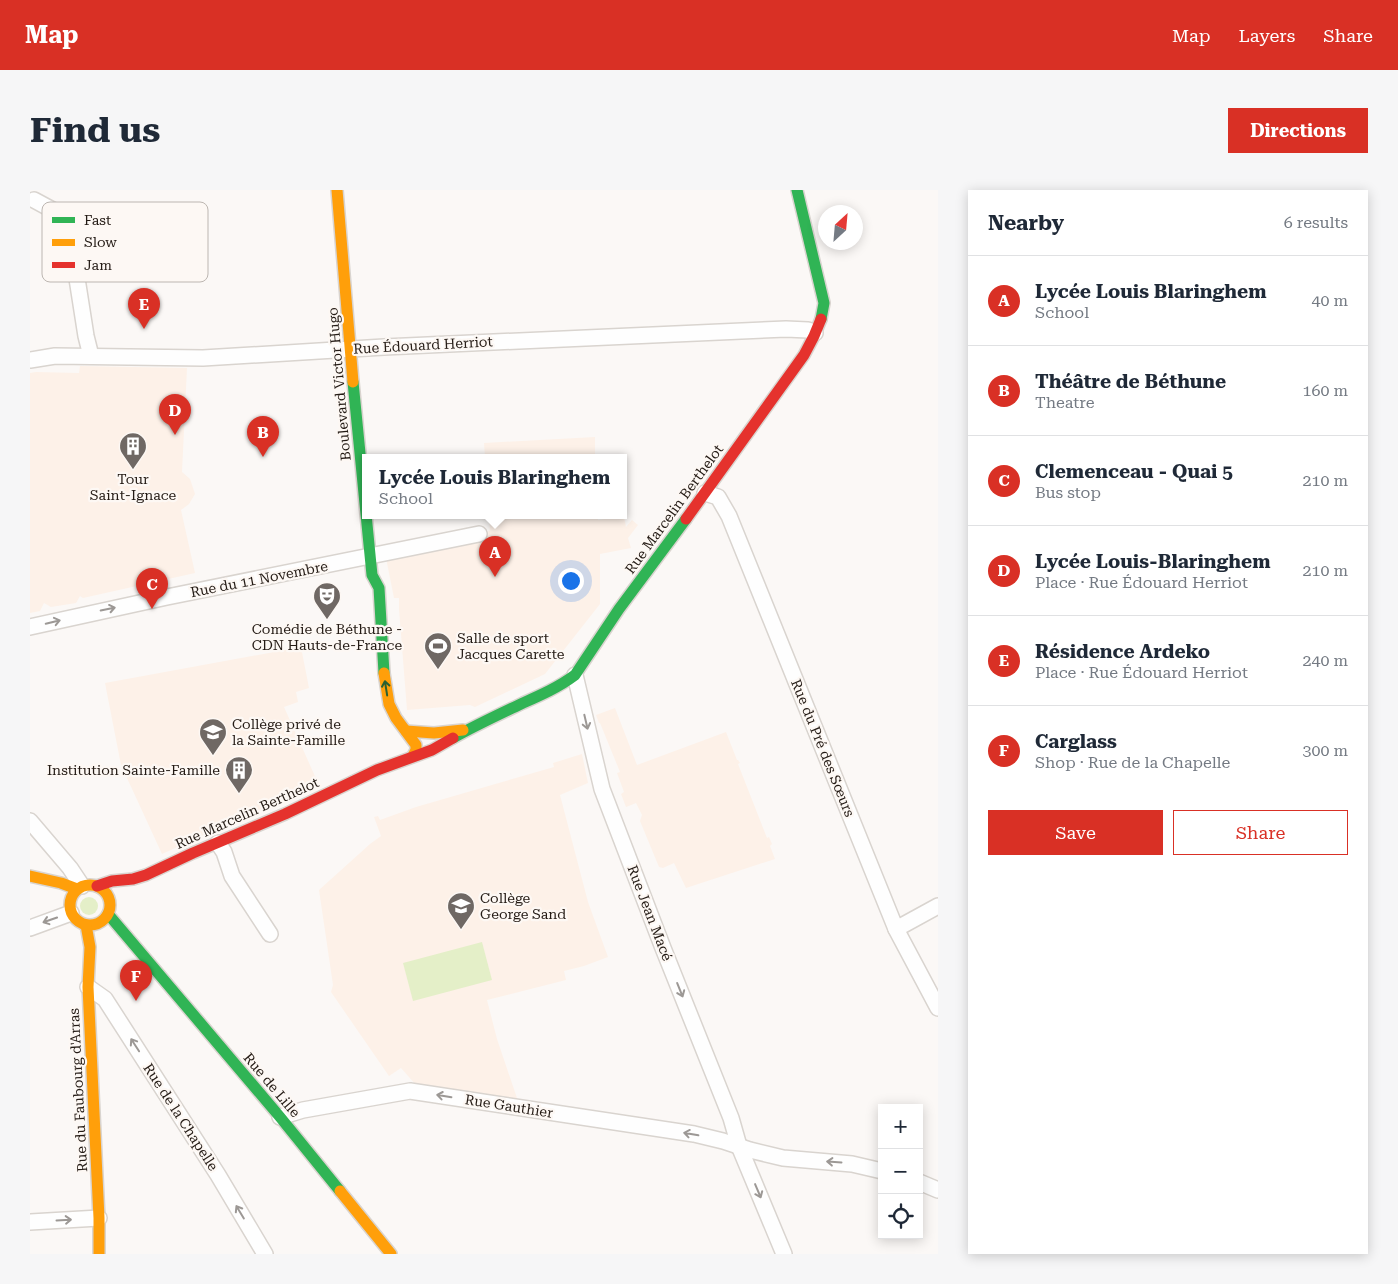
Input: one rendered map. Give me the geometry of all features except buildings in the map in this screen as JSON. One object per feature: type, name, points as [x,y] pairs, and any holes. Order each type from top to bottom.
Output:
[{"type":"main road","name":"Boulevard Victor Hugo","points":[[337,190],[362,473]]},
{"type":"main road","name":"Rue Marcelin Berthelot","points":[[410,746],[432,750],[471,728],[552,690],[565,683],[575,674],[619,609],[804,355],[816,333],[823,314],[824,303],[797,190]]},
{"type":"main road","name":"Boulevard Victor Hugo","points":[[366,519],[372,575],[368,593],[373,671],[378,704]]},
{"type":"main road","name":"Boulevard Victor Hugo","points":[[372,575],[379,588],[384,672],[389,704],[410,746]]},
{"type":"main road","points":[[410,746],[404,738],[396,746],[398,757],[410,746],[423,733],[451,732],[471,728]]},
{"type":"main road","name":"Rue Marcelin Berthelot","points":[[97,886],[112,881],[129,880],[146,875],[285,814],[377,770],[410,746],[451,732]]},
{"type":"main road","name":"Rue Marcelin Berthelot","points":[[377,770],[396,746]]},
{"type":"main road","points":[[30,876],[79,887],[90,884],[97,886],[106,892],[108,896],[109,910]]},
{"type":"main road","points":[[42,879],[59,895],[79,922],[93,924],[104,919],[117,894],[129,880]]},
{"type":"main road","points":[[70,909],[71,896],[79,887]]},
{"type":"main road","name":"Rue de Lille","points":[[109,910],[127,937],[280,1117],[391,1254]]},
{"type":"main road","name":"Rue de Lille","points":[[93,924],[127,937]]},
{"type":"main road","name":"Rue du Faubourg d'Arras","points":[[93,924],[88,987],[99,1254]]},
{"type":"street","points":[[78,282],[91,356]]},
{"type":"street","name":"Rue Édouard Herriot","points":[[30,360],[55,356],[203,358],[350,349],[786,329],[808,330],[816,333]]},
{"type":"street","name":"Rue du Pré des Sœurs","points":[[705,493],[718,497],[729,516],[896,929],[938,1008]]},
{"type":"street","name":"Rue du 11 Novembre","points":[[30,627],[167,597],[479,534]]},
{"type":"street","name":"Rue Jean Macé","points":[[575,674],[602,789],[731,1118],[739,1146],[784,1254]]},
{"type":"street","points":[[30,821],[70,868],[79,887]]},
{"type":"street","points":[[218,842],[224,852],[232,876],[270,934]]},
{"type":"street","points":[[896,929],[938,906]]},
{"type":"street","points":[[30,928],[70,909]]},
{"type":"street","name":"Rue de la Chapelle","points":[[88,987],[105,1000],[218,1175],[266,1254]]},
{"type":"street","name":"Rue Gauthier","points":[[280,1117],[303,1110],[410,1091],[694,1134],[783,1158],[852,1164],[878,1170]]},
{"type":"street","points":[[923,1184],[938,1190]]},
{"type":"street","points":[[30,1222],[99,1218]]},
{"type":"shaded area","points":[[80,366],[187,368],[182,472],[190,479],[195,494],[189,504],[181,510],[195,573],[83,598],[80,596],[76,603],[51,607],[44,603],[40,611],[30,613],[30,373],[79,373]]},
{"type":"shaded area","points":[[595,437],[595,454],[485,454],[484,443]]},
{"type":"shaded area","points":[[489,519],[625,519],[626,527],[632,520],[638,525],[628,538],[631,548],[600,554],[600,604],[545,674],[475,707],[470,705],[407,710],[399,598],[394,598],[386,553],[490,531]]},
{"type":"shaded area","name":"Collège privé de la Sainte-Famille","points":[[301,647],[309,688],[296,692],[298,702],[284,707],[318,783],[162,854],[121,765],[105,683]]},
{"type":"shaded area","points":[[615,708],[637,765],[726,732],[740,763],[738,764],[767,838],[769,837],[772,844],[770,846],[775,859],[686,888],[674,863],[663,868],[659,867],[640,821],[642,815],[636,803],[626,807],[621,794],[624,792],[617,773],[620,772],[596,715]]},
{"type":"shaded area","name":"Collège George Sand","points":[[582,754],[588,783],[560,795],[588,902],[608,957],[564,971],[566,980],[487,1000],[497,1039],[518,1101],[416,1085],[401,1068],[389,1076],[331,992],[333,985],[319,890],[381,836],[374,817],[378,816],[380,820],[416,807],[554,767],[553,763]]},
{"type":"green space","points":[[89,897],[95,900],[98,906],[95,912],[89,915],[83,912],[80,906],[83,900]]},
{"type":"green space","points":[[482,942],[492,980],[413,1001],[403,963]]},
{"type":"traffic: fast","points":[[797,190],[824,303],[821,319]]},
{"type":"traffic: fast","points":[[353,382],[362,473]]},
{"type":"traffic: fast","points":[[366,519],[372,575],[379,588],[384,673]]},
{"type":"traffic: fast","points":[[453,738],[550,691],[575,675],[619,609],[686,519]]},
{"type":"traffic: fast","points":[[108,914],[280,1117],[340,1191]]},
{"type":"traffic: slow","points":[[337,190],[353,382]]},
{"type":"traffic: slow","points":[[384,673],[389,704],[396,718],[416,745],[413,756]]},
{"type":"traffic: slow","points":[[406,731],[434,733],[463,730]]},
{"type":"traffic: slow","points":[[30,876],[61,883],[77,889]]},
{"type":"traffic: slow","points":[[94,885],[101,888],[107,894],[110,905],[109,913],[101,922],[94,925],[86,925],[79,922],[71,913],[70,901],[73,894],[82,886],[94,885]]},
{"type":"traffic: slow","points":[[86,925],[90,947],[88,987],[99,1254]]},
{"type":"traffic: slow","points":[[340,1191],[391,1254]]},
{"type":"traffic: jam","points":[[686,519],[804,355],[821,319]]},
{"type":"traffic: jam","points":[[97,886],[112,881],[133,879],[146,875],[285,814],[377,770],[432,750],[453,738]]},
{"type":"place","name":"Résidence Ardeko","points":[[144,329]]},
{"type":"place","name":"Lycée Louis-Blaringhem","points":[[175,435]]},
{"type":"place","name":"Théâtre de Béthune","points":[[263,457]]},
{"type":"place","name":"Tour Saint-Ignace","points":[[133,470]]},
{"type":"place","name":"Lycée Louis Blaringhem","points":[[495,577]]},
{"type":"place","name":"Clemenceau - Quai 5","points":[[152,609]]},
{"type":"place","name":"Comédie de Béthune - CDN Hauts-de-France","points":[[327,620]]},
{"type":"place","name":"Salle de sport Jacques Carette","points":[[438,670]]},
{"type":"place","name":"Collège privé de la Sainte-Famille","points":[[213,756]]},
{"type":"place","name":"Institution Sainte-Famille","points":[[239,794]]},
{"type":"place","name":"Collège George Sand","points":[[461,930]]},
{"type":"place","name":"Carglass","points":[[136,1001]]}]
